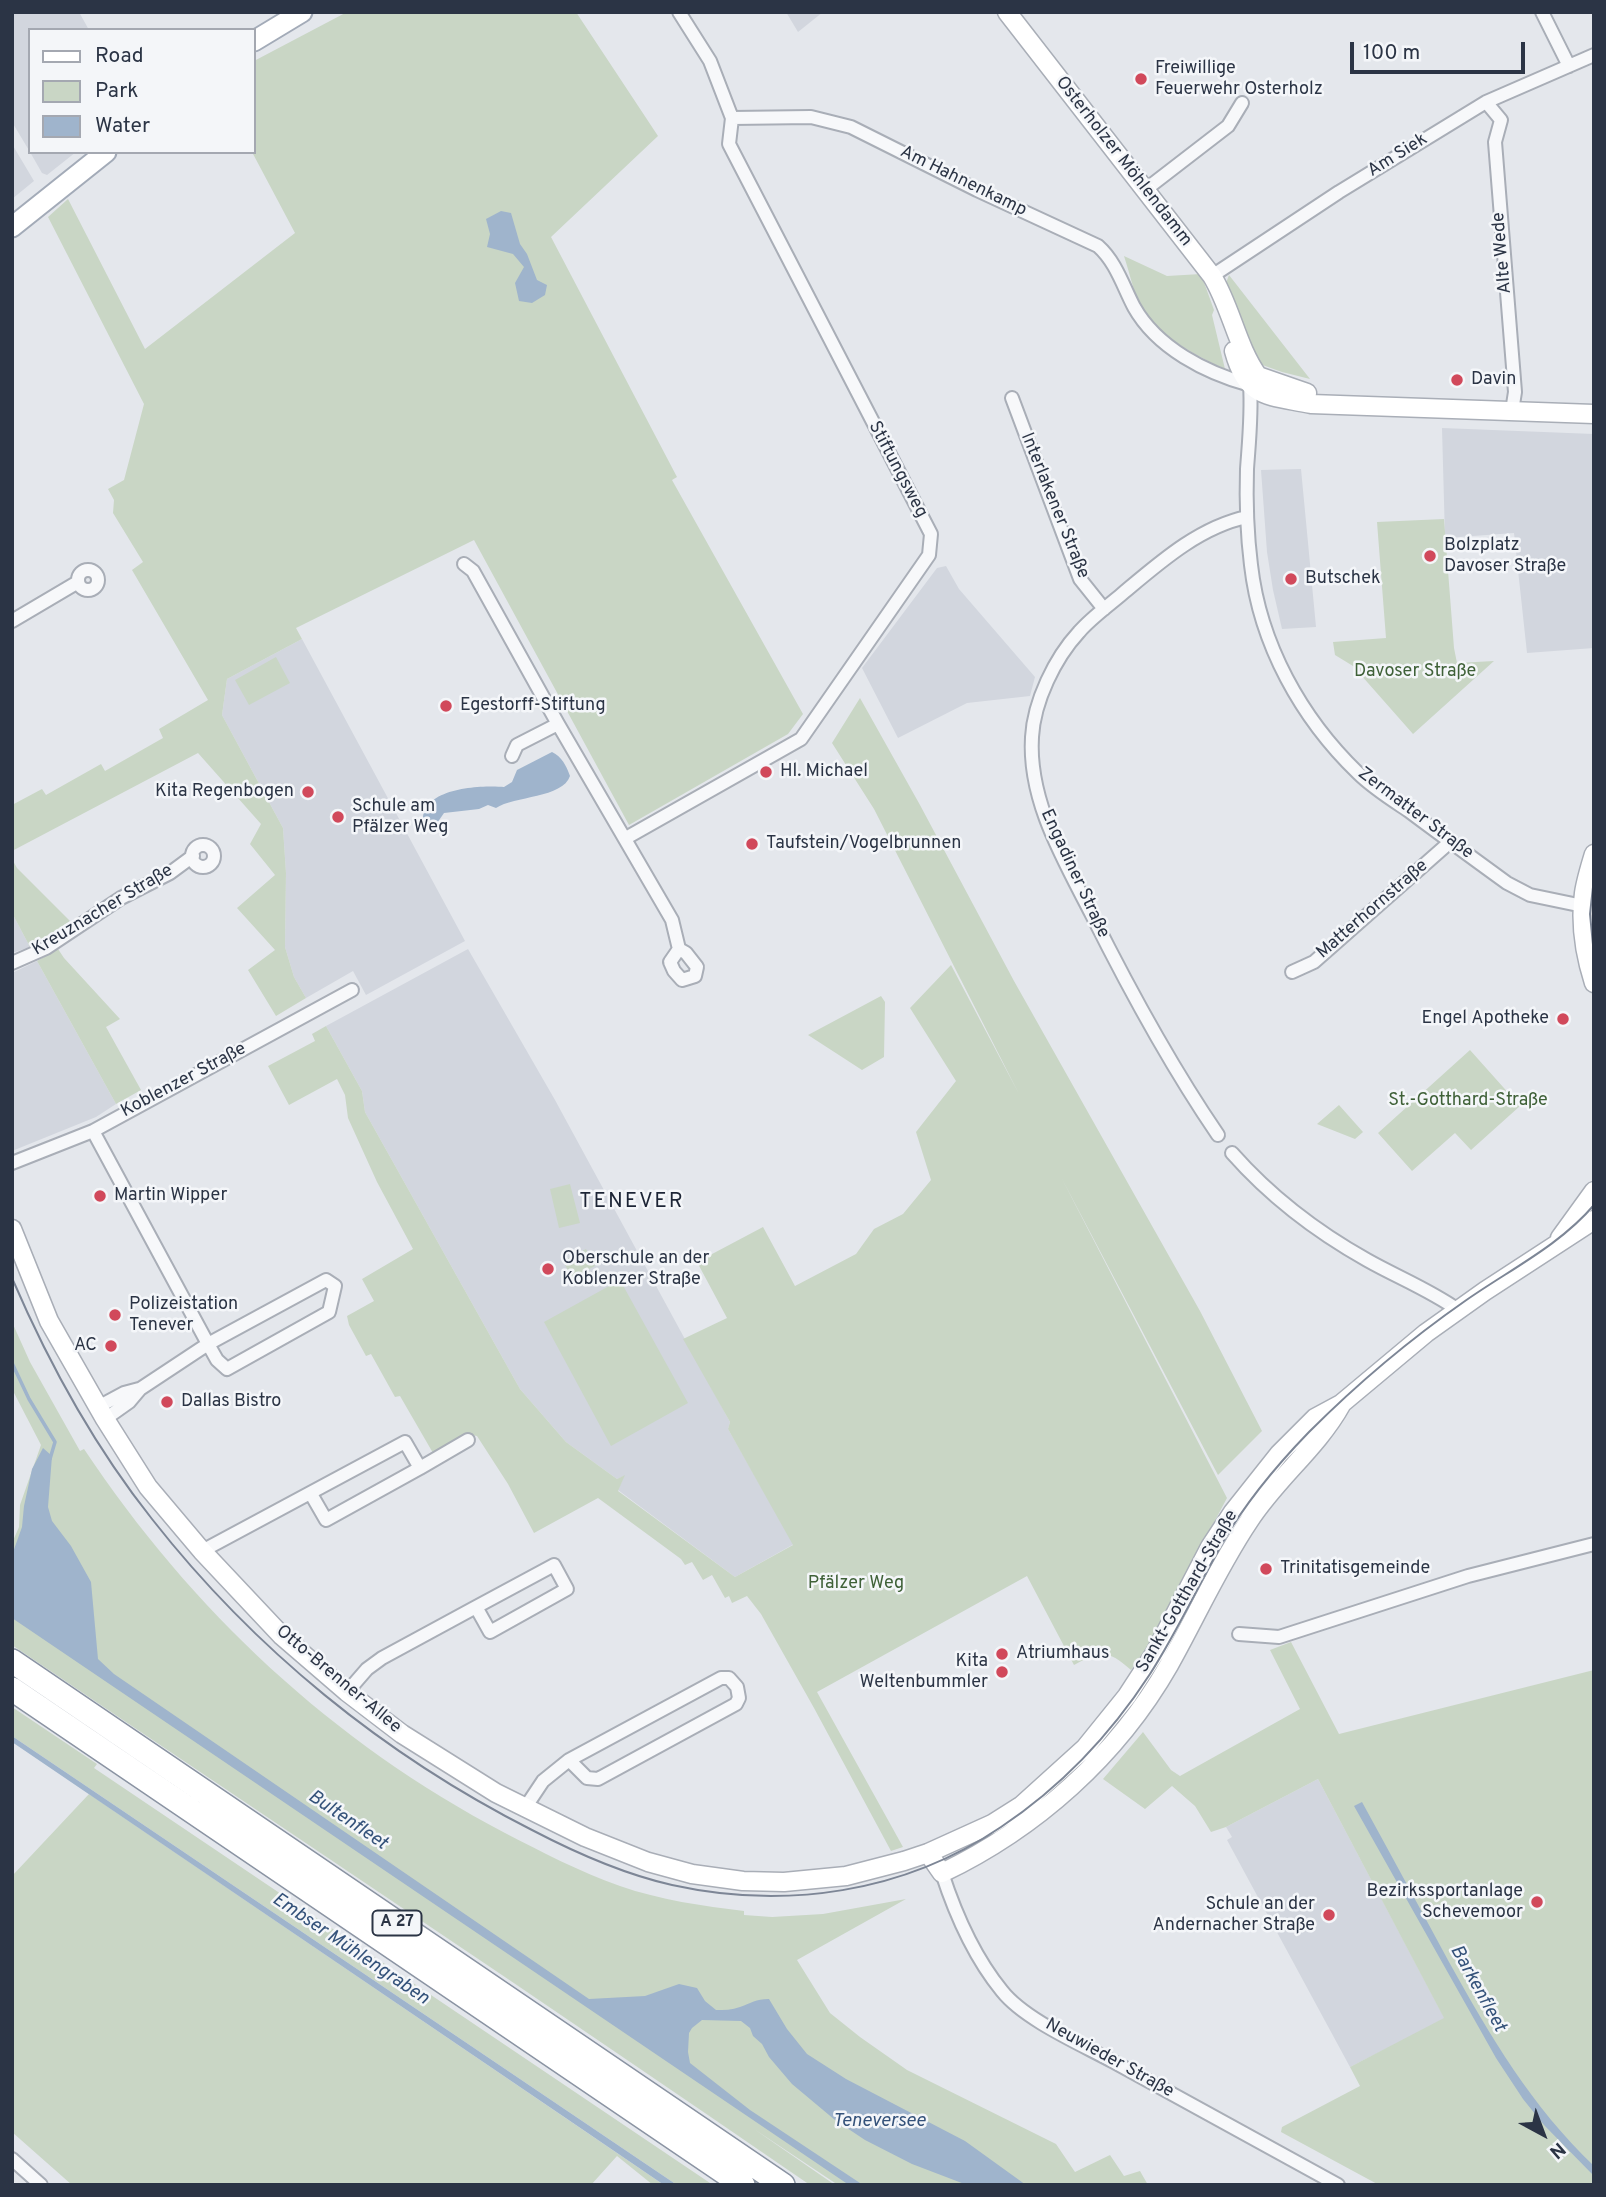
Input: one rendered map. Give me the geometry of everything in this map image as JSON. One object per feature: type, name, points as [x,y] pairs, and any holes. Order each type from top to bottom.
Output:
[{"type":"highway","name":"A 27","points":[[12,1661],[783,2185]]},
{"type":"highway","name":"A 27","points":[[12,1689],[743,2185]]},
{"type":"main road","points":[[256,40],[302,12]]},
{"type":"main road","points":[[12,227],[103,154]]},
{"type":"street","points":[[679,12],[710,61],[732,118]]},
{"type":"street","name":"Osterholzer Möhlendamm","points":[[1007,12],[1212,276],[1232,316],[1233,350],[1242,376],[1254,380]]},
{"type":"street","points":[[1542,12],[1569,66]]},
{"type":"street","name":"Am Siek","points":[[1212,276],[1339,192],[1486,102],[1594,55]]},
{"type":"street","name":"Alte Wede","points":[[1486,102],[1501,120],[1494,142],[1515,392],[1512,411]]},
{"type":"street","points":[[1145,190],[1228,126],[1242,103]]},
{"type":"street","name":"Am Hahnenkamp","points":[[732,118],[811,117],[851,127],[1098,246],[1110,256],[1133,305],[1150,329],[1200,366],[1225,378],[1254,380]]},
{"type":"street","name":"Stiftungsweg","points":[[626,838],[801,738],[929,555],[931,534],[729,144],[732,118]]},
{"type":"street","points":[[1254,380],[1268,395],[1311,404],[1594,414]]},
{"type":"street","name":"Zermatter Straße","points":[[1254,380],[1247,517],[1257,602],[1267,635],[1281,666],[1319,729],[1357,773],[1507,883],[1530,895],[1583,906]]},
{"type":"street","name":"Interlakener Straße","points":[[1012,398],[1080,579],[1104,609]]},
{"type":"street","name":"Engadiner Straße","points":[[1219,1135],[1170,1062],[1128,988],[1058,847],[1042,807],[1035,776],[1032,737],[1044,685],[1079,632],[1156,566],[1227,521],[1247,517]]},
{"type":"street","points":[[464,564],[473,570],[558,724],[672,920],[679,949]]},
{"type":"street","points":[[12,621],[78,582]]},
{"type":"street","points":[[512,756],[517,745],[558,724]]},
{"type":"street","name":"Matterhornstraße","points":[[1292,972],[1314,962],[1450,842]]},
{"type":"street","points":[[1594,854],[1584,891],[1583,906],[1584,934],[1594,983]]},
{"type":"street","name":"Kreuznacher Straße","points":[[12,963],[46,948],[121,898],[170,873],[192,856]]},
{"type":"street","name":"Koblenzer Straße","points":[[12,1163],[93,1131],[352,990]]},
{"type":"street","points":[[93,1131],[208,1345],[217,1360],[228,1369],[329,1312],[335,1286],[326,1280],[208,1345],[140,1389],[129,1402],[101,1413]]},
{"type":"street","points":[[1232,1153],[1255,1179],[1318,1229],[1367,1260],[1441,1298],[1458,1310]]},
{"type":"street","name":"Sankt-Gotthard-Straße","points":[[1556,1243],[1594,1191]]},
{"type":"street","name":"Sankt-Gotthard-Straße","points":[[1127,1696],[1155,1653],[1210,1548],[1233,1512],[1279,1454],[1315,1418],[1341,1404],[1426,1332],[1594,1220]]},
{"type":"street","name":"Otto-Brenner-Allee","points":[[12,1229],[49,1321],[101,1413],[148,1487],[202,1551],[282,1636],[347,1692],[402,1734],[525,1808],[585,1837],[648,1862],[692,1874],[743,1881],[784,1882],[846,1876],[928,1853],[992,1824],[1022,1805],[1085,1748],[1127,1696]]},
{"type":"street","name":"Sankt-Gotthard-Straße","points":[[942,1873],[1006,1838],[1040,1814],[1080,1779],[1130,1724],[1170,1664],[1226,1557],[1250,1518],[1295,1463],[1327,1430],[1341,1404]]},
{"type":"street","points":[[311,1494],[326,1520],[468,1440]]},
{"type":"street","points":[[202,1551],[405,1441],[420,1468]]},
{"type":"street","points":[[1239,1634],[1279,1637],[1468,1576],[1594,1544]]},
{"type":"street","points":[[347,1692],[367,1669],[382,1658],[554,1565],[567,1589],[490,1632],[476,1608]]},
{"type":"street","points":[[525,1808],[543,1781],[569,1760],[721,1678],[729,1678],[737,1687],[739,1698],[736,1704],[598,1779],[587,1778],[569,1760]]},
{"type":"street","points":[[928,1853],[942,1873]]},
{"type":"street","name":"Neuwieder Straße","points":[[942,1873],[949,1894],[977,1952],[1002,1991],[1015,2004],[1083,2045],[1338,2185]]},
{"type":"street","points":[[12,2159],[41,2185]]},
{"type":"shaded area","points":[[12,12],[79,12],[88,28],[28,28],[28,149],[12,122]]},
{"type":"shaded area","points":[[786,12],[823,12],[798,32]]},
{"type":"shaded area","points":[[12,144],[34,181],[12,199]]},
{"type":"shaded area","points":[[31,154],[73,154],[47,175],[42,173]]},
{"type":"shaded area","points":[[1442,428],[1594,434],[1594,648],[1527,653],[1514,533],[1445,538]]},
{"type":"shaded area","points":[[1301,469],[1316,627],[1282,629],[1267,552],[1261,470]]},
{"type":"shaded area","points":[[946,566],[959,589],[1035,677],[1030,696],[967,703],[898,738],[862,668],[937,568]]},
{"type":"shaded area","name":"Schule am Pfälzer Weg","points":[[302,639],[465,941],[366,995],[353,971],[306,998],[294,977],[285,947],[286,873],[283,828],[222,715],[227,679]]},
{"type":"shaded area","points":[[12,913],[30,947],[12,953]]},
{"type":"shaded area","name":"Oberschule an der Koblenzer Straße","points":[[468,949],[555,1100],[730,1422],[728,1429],[794,1544],[735,1577],[618,1490],[624,1476],[617,1479],[566,1442],[520,1389],[365,1112],[362,1091],[326,1026]]},
{"type":"shaded area","points":[[37,961],[116,1104],[96,1117],[12,1151],[12,973]]},
{"type":"shaded area","name":"Schule an der Andernacher Straße","points":[[1318,1779],[1445,2019],[1350,2067],[1227,1840],[1232,1837],[1226,1827]]},
{"type":"green space","points":[[347,12],[576,12],[658,136],[551,237],[677,477],[672,480],[803,714],[788,734],[629,825],[474,540],[296,628],[302,639],[227,679],[222,715],[283,828],[286,873],[285,947],[294,977],[306,998],[276,1016],[248,970],[275,950],[237,908],[275,875],[250,844],[261,824],[198,753],[12,851],[12,805],[42,789],[46,795],[101,764],[105,771],[163,738],[159,729],[208,700],[132,570],[143,562],[113,513],[114,500],[108,489],[124,480],[144,404],[48,217],[68,199],[145,349],[295,233],[253,154],[256,154],[256,60]]},
{"type":"green space","points":[[1124,256],[1167,276],[1201,274],[1214,310],[1212,315],[1225,369],[1181,346],[1151,322],[1138,299]]},
{"type":"green space","points":[[1229,275],[1310,379],[1254,362],[1226,283]]},
{"type":"green space","name":"Davoser Straße","points":[[1444,519],[1457,663],[1494,661],[1413,734],[1353,666],[1335,655],[1333,642],[1386,638],[1377,522]]},
{"type":"green space","points":[[276,657],[290,683],[249,705],[235,680]]},
{"type":"green space","name":"Pfälzer Weg","points":[[860,698],[1014,981],[1200,1311],[1262,1431],[1218,1475],[1061,1177],[1227,1498],[1147,1648],[1131,1670],[1104,1654],[1074,1665],[1027,1576],[817,1692],[903,1847],[891,1851],[761,1614],[747,1596],[732,1603],[729,1596],[725,1598],[712,1575],[703,1580],[692,1562],[685,1565],[681,1559],[598,1498],[534,1533],[508,1484],[477,1436],[467,1434],[433,1453],[400,1396],[395,1397],[371,1354],[366,1356],[347,1316],[374,1301],[362,1279],[413,1249],[377,1182],[348,1118],[345,1095],[337,1079],[289,1105],[268,1066],[315,1041],[312,1034],[326,1026],[362,1091],[365,1112],[520,1389],[566,1442],[617,1479],[625,1475],[618,1491],[735,1577],[793,1545],[728,1429],[730,1422],[683,1339],[727,1318],[697,1262],[763,1227],[795,1286],[856,1254],[874,1229],[903,1214],[931,1180],[916,1132],[956,1081],[910,1008],[951,965],[1019,1094],[874,809],[832,743]]},
{"type":"green space","points":[[12,859],[17,868],[70,921],[30,947],[12,913]]},
{"type":"green space","points":[[58,949],[120,1019],[106,1027],[141,1090],[116,1104],[37,961]]},
{"type":"green space","points":[[881,996],[885,1002],[884,1057],[862,1070],[808,1035]]},
{"type":"green space","name":"St.-Gotthard-Straße","points":[[1470,1050],[1520,1106],[1471,1150],[1455,1133],[1412,1171],[1378,1133]]},
{"type":"green space","points":[[1339,1105],[1363,1132],[1355,1139],[1317,1124]]},
{"type":"green space","points":[[570,1184],[580,1223],[559,1228],[550,1189]]},
{"type":"green space","points":[[586,1249],[595,1266],[572,1278],[563,1261]]},
{"type":"green space","points":[[620,1280],[688,1403],[611,1446],[544,1322]]},
{"type":"green space","points":[[12,1322],[30,1362],[80,1451],[84,1449],[171,1565],[219,1618],[270,1668],[324,1714],[381,1757],[442,1797],[505,1833],[561,1861],[635,1891],[682,1902],[744,1911],[744,1915],[772,1917],[823,1914],[906,1899],[797,1960],[830,2013],[907,2070],[1056,2144],[1075,2172],[1110,2155],[1124,2176],[1140,2171],[1148,2185],[838,2185],[754,2129],[835,2185],[810,2185],[12,1645],[12,1543],[19,1527],[20,1505],[41,1445],[12,1389]]},
{"type":"green space","points":[[1291,1642],[1339,1734],[1594,1670],[1594,2185],[1379,2185],[1281,2132],[1282,2127],[1360,2086],[1350,2067],[1444,2018],[1318,1779],[1226,1827],[1211,1832],[1195,1806],[1172,1786],[1145,1809],[1103,1779],[1143,1732],[1171,1770],[1180,1776],[1300,1709],[1270,1650]]},
{"type":"green space","points":[[12,1707],[97,1764],[94,1768],[713,2185],[677,2185],[12,1736]]},
{"type":"green space","points":[[89,1794],[664,2185],[653,2185],[617,2156],[591,2185],[72,2185],[12,2132],[12,1876]]},
{"type":"water","points":[[501,211],[511,213],[520,244],[537,280],[547,285],[545,295],[532,303],[519,301],[515,283],[524,267],[513,254],[487,247],[490,234],[486,219]]},
{"type":"water","points":[[552,752],[563,762],[570,776],[558,789],[496,808],[488,805],[479,809],[444,813],[433,829],[424,827],[424,814],[429,804],[439,797],[466,788],[504,787],[512,782],[517,770]]},
{"type":"water","name":"Teneversee","points":[[43,1448],[52,1456],[48,1507],[52,1521],[71,1546],[91,1582],[98,1659],[114,1674],[589,1999],[645,1996],[679,1984],[697,1988],[705,2001],[716,2010],[734,2009],[757,2000],[769,1999],[787,2029],[807,2054],[846,2079],[965,2141],[1026,2185],[967,2185],[912,2164],[865,2140],[835,2120],[792,2084],[753,2036],[750,2028],[741,2021],[702,2020],[692,2028],[689,2033],[690,2063],[750,2110],[863,2185],[849,2185],[12,1618],[12,1555],[22,1527],[32,1469]]},
{"type":"water","points":[[12,1736],[677,2185],[664,2185],[12,1742]]},
{"type":"water","points":[[1362,1802],[1480,2017],[1551,2120],[1594,2166],[1594,2176],[1544,2125],[1496,2058],[1354,1806]]},
{"type":"waterway","name":"Bultenfleet","points":[[12,1363],[29,1399],[55,1442],[50,1459]]},
{"type":"tram line","points":[[1594,878],[1590,914],[1594,955]]},
{"type":"tram line","points":[[12,1278],[41,1342],[74,1403],[111,1463],[152,1519],[234,1612],[278,1655],[325,1695],[374,1733],[477,1800],[549,1839],[600,1862],[672,1885],[757,1896],[800,1895],[884,1881],[925,1867],[964,1849],[1001,1827],[1044,1795],[1083,1758],[1119,1718],[1150,1674],[1241,1513],[1309,1432],[1404,1347],[1465,1301],[1549,1245],[1594,1205]]},
{"type":"place","name":"Freiwillige Feuerwehr Osterholz","points":[[1141,79]]},
{"type":"place","name":"Davin","points":[[1457,380]]},
{"type":"place","name":"Bolzplatz Davoser Straße","points":[[1430,556]]},
{"type":"place","name":"Butschek","points":[[1291,579]]},
{"type":"place","name":"Egestorff-Stiftung","points":[[446,706]]},
{"type":"place","name":"Hl. Michael","points":[[766,772]]},
{"type":"place","name":"Kita Regenbogen","points":[[308,792]]},
{"type":"place","name":"Schule am Pfälzer Weg","points":[[338,817]]},
{"type":"place","name":"Taufstein/Vogelbrunnen","points":[[752,844]]},
{"type":"place","name":"Engel Apotheke","points":[[1563,1019]]},
{"type":"place","name":"Martin Wipper","points":[[100,1196]]},
{"type":"place","name":"Oberschule an der Koblenzer Straße","points":[[548,1269]]},
{"type":"place","name":"Polizeistation Tenever","points":[[115,1315]]},
{"type":"place","name":"AC","points":[[111,1346]]},
{"type":"place","name":"Dallas Bistro","points":[[167,1402]]},
{"type":"place","name":"Trinitatisgemeinde","points":[[1266,1569]]},
{"type":"place","name":"Atriumhaus","points":[[1002,1654]]},
{"type":"place","name":"Kita Weltenbummler","points":[[1002,1672]]},
{"type":"place","name":"Bezirkssportanlage Schevemoor","points":[[1537,1902]]},
{"type":"place","name":"Schule an der Andernacher Straße","points":[[1329,1915]]},
{"type":"district","name":"TENEVER","points":[[632,1203]]},
{"type":"water label","name":"Embser Mühlengraben","points":[[350,1950]]},
{"type":"water label","name":"Barkenfleet","points":[[1477,1989]]}]
